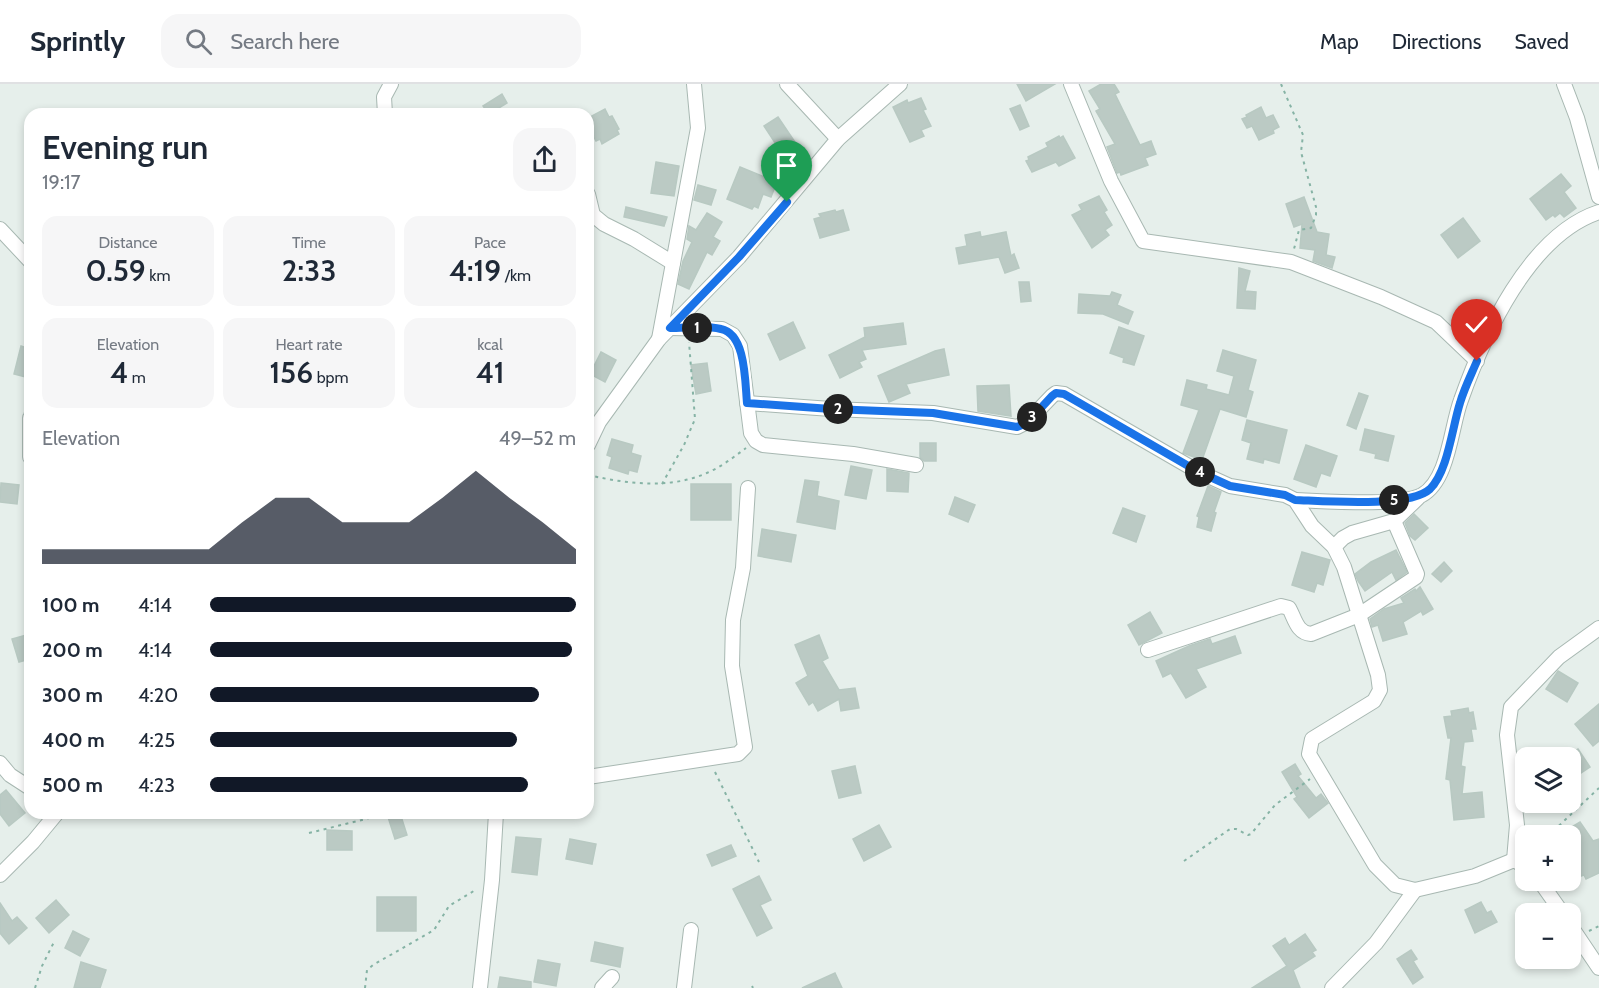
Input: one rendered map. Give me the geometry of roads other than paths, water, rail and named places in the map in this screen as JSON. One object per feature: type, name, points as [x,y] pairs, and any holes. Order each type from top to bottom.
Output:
[{"type":"street","points":[[385,108],[384,97],[391,84]]},
{"type":"street","points":[[659,339],[698,128],[694,84]]},
{"type":"street","points":[[787,84],[838,140]]},
{"type":"street","points":[[594,432],[599,422],[659,339],[739,257],[838,140],[900,84]]},
{"type":"street","points":[[1071,84],[1111,181],[1143,241],[1291,262],[1381,297],[1436,322],[1477,361]]},
{"type":"street","points":[[1564,84],[1577,118],[1599,197]]},
{"type":"street","points":[[1334,547],[1352,533],[1394,521],[1437,480],[1447,453],[1460,401],[1497,315],[1523,275],[1560,232],[1583,217],[1599,212]]},
{"type":"street","points":[[594,216],[604,225],[634,239],[673,263]]},
{"type":"street","points":[[0,229],[24,255]]},
{"type":"street","points":[[670,328],[722,329],[733,335],[740,346],[751,432],[756,441],[763,445],[853,454],[916,465]]},
{"type":"street","points":[[747,403],[933,413],[1017,427],[1027,423],[1056,393],[1064,394],[1230,486],[1285,495],[1295,500],[1383,501],[1411,499],[1422,495]]},
{"type":"street","points":[[594,776],[738,754],[745,747],[732,666],[733,620],[742,567],[748,488]]},
{"type":"street","points":[[1295,500],[1312,526],[1334,547],[1344,567],[1378,675],[1380,690],[1374,701],[1312,739],[1309,754],[1375,866],[1395,885],[1415,890],[1515,865]]},
{"type":"street","points":[[1148,650],[1281,606],[1289,608],[1300,630],[1311,634],[1359,615],[1416,577],[1417,574],[1394,521]]},
{"type":"street","points":[[1517,825],[1507,735],[1511,707],[1559,657],[1599,628]]},
{"type":"street","points":[[0,764],[10,775],[24,784]]},
{"type":"street","points":[[0,875],[52,819]]},
{"type":"street","points":[[480,988],[492,880],[496,819]]},
{"type":"street","points":[[1332,988],[1376,943],[1415,890]]},
{"type":"street","points":[[684,988],[691,930]]},
{"type":"street","points":[[1581,941],[1599,968]]},
{"type":"street","points":[[602,988],[612,977]]}]
